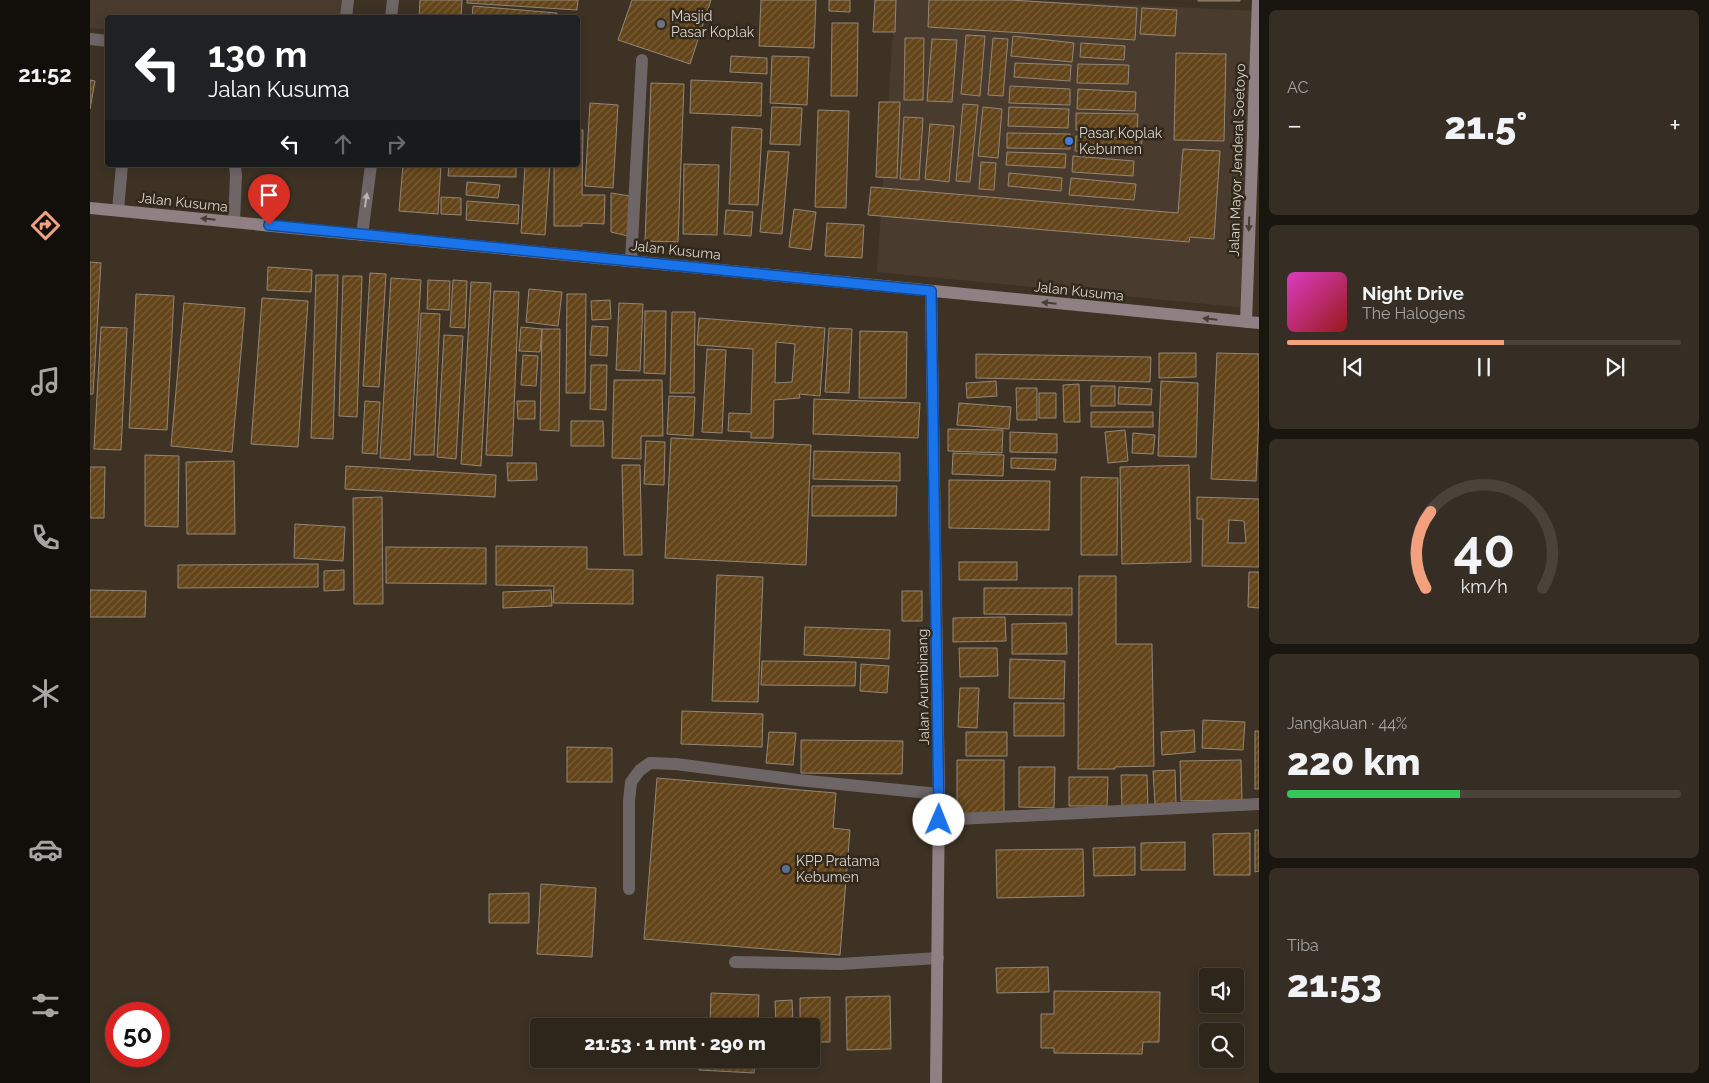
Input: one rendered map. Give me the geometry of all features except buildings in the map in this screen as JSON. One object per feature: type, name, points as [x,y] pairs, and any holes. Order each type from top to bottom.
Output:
[{"type":"main road","name":"Jalan Mayor Jenderal Soetoyo","points":[[1246,322],[1258,0]]},
{"type":"main road","name":"Jalan Kusuma","points":[[90,208],[1259,324]]},
{"type":"main road","name":"Jalan Arumbinang","points":[[931,291],[939,794],[936,1083]]},
{"type":"street","points":[[346,15],[348,0]]},
{"type":"street","points":[[391,15],[393,0]]},
{"type":"street","points":[[90,38],[105,40]]},
{"type":"street","points":[[631,261],[642,60]]},
{"type":"street","points":[[118,210],[122,167]]},
{"type":"street","points":[[234,222],[235,167]]},
{"type":"street","points":[[362,234],[371,167]]},
{"type":"street","points":[[629,889],[629,801],[631,782],[640,770],[650,763],[676,764],[798,780],[939,794]]},
{"type":"street","points":[[939,820],[1259,804]]},
{"type":"street","points":[[735,962],[840,964],[938,958]]},
{"type":"shaded area","points":[[90,0],[344,0],[341,15],[105,15],[105,30],[90,28]]},
{"type":"shaded area","name":"Pasar Koplak Kebumen","points":[[895,0],[1030,0],[1257,11],[1247,308],[877,272]]},
{"type":"place","name":"Masjid Pasar Koplak","points":[[661,24]]},
{"type":"place","name":"Pasar Koplak Kebumen","points":[[1069,141]]},
{"type":"place","name":"KPP Pratama Kebumen","points":[[786,869]]},
{"type":"route","points":[[269,225],[931,291],[939,820]]}]
